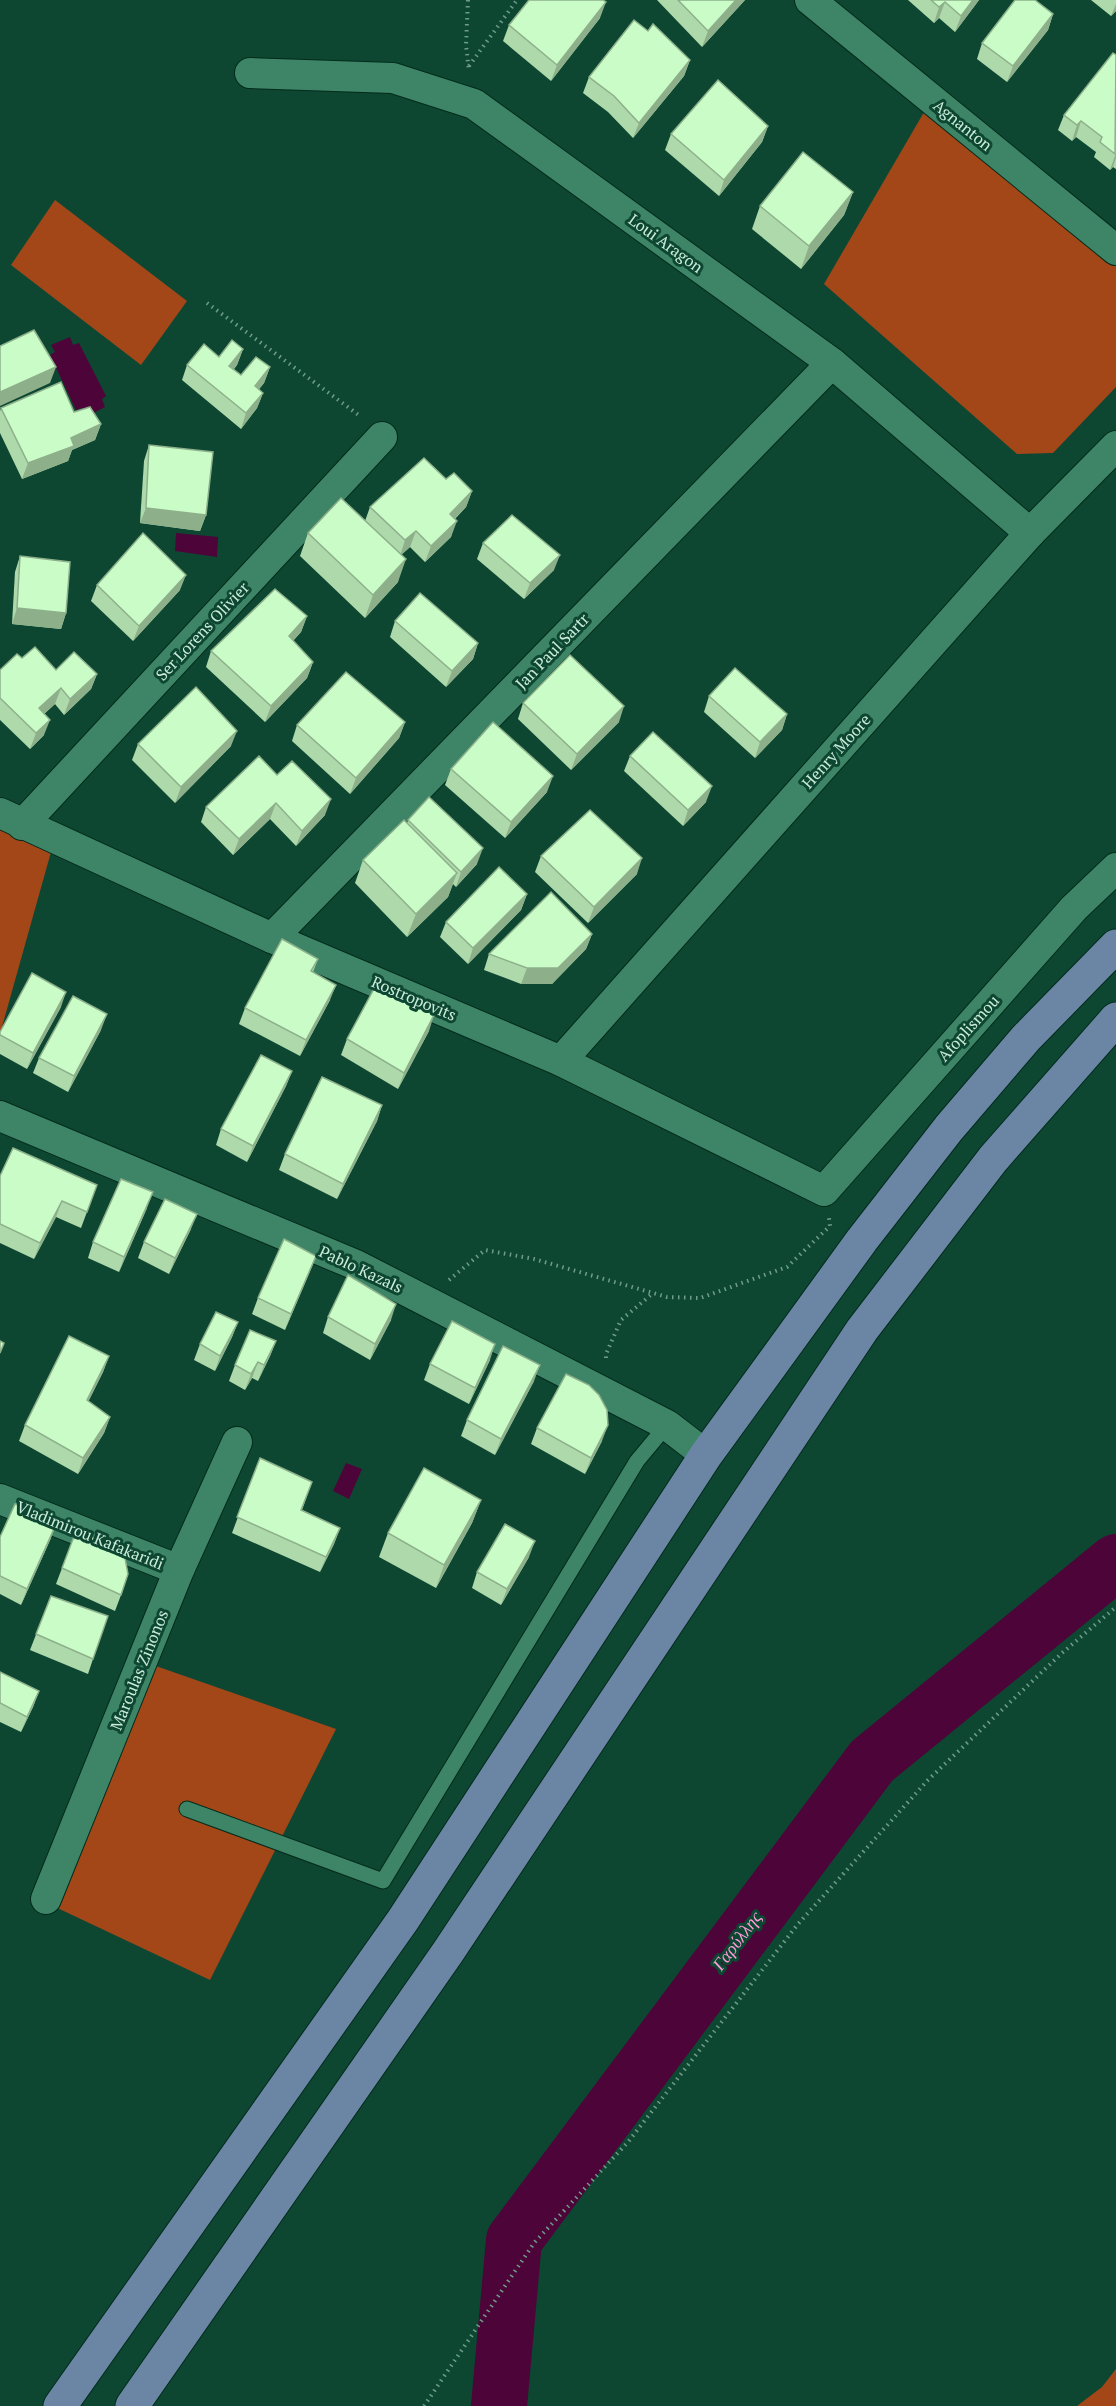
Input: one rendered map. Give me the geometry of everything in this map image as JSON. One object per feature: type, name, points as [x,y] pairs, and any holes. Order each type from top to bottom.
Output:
[{"type":"main road","points":[[60,2406],[403,1920],[705,1455],[862,1240],[949,1128],[1026,1038],[1116,946]]},
{"type":"main road","points":[[132,2406],[448,1952],[862,1330],[993,1159],[1116,1019]]},
{"type":"street","name":"Agnanton","points":[[810,0],[1116,250]]},
{"type":"street","name":"Loui Aragon","points":[[249,73],[393,78],[474,104],[832,363],[1030,533]]},
{"type":"street","name":"Jan Paul Sartr","points":[[272,938],[832,363]]},
{"type":"street","name":"Ser Lorens Olivier","points":[[11,819],[381,437]]},
{"type":"street","name":"Henry Moore","points":[[561,1061],[1030,533],[1116,446]]},
{"type":"street","name":"Rostropovits","points":[[11,819],[272,938],[561,1061],[824,1191]]},
{"type":"street","name":"Afoplismou","points":[[824,1191],[1074,908],[1116,868]]},
{"type":"street","name":"Pablo Kazals","points":[[0,1116],[356,1265],[667,1425],[705,1455]]},
{"type":"street","name":"Maroulas Zinonos","points":[[46,1899],[179,1570],[237,1442]]},
{"type":"street","name":"Vladimirou Kafakaridi","points":[[0,1499],[179,1570]]},
{"type":"lane","points":[[187,1809],[383,1881],[637,1461],[667,1425]]},
{"type":"path","points":[[468,0],[466,45],[474,104]]},
{"type":"path","points":[[469,66],[517,0]]},
{"type":"path","points":[[207,303],[378,430],[381,437]]},
{"type":"path","points":[[425,1300],[485,1250],[534,1259],[667,1297],[700,1298],[787,1267],[830,1226],[824,1191]]},
{"type":"path","points":[[609,1395],[606,1354],[621,1320],[653,1293]]},
{"type":"path","points":[[424,2406],[534,2242],[628,2142],[798,1924],[928,1780],[1062,1653],[1116,1607]]},
{"type":"shaded area","points":[[927,107],[1116,257],[1116,387],[1053,453],[1017,454],[824,284]]},
{"type":"shaded area","points":[[55,200],[187,301],[141,365],[11,265]]},
{"type":"shaded area","points":[[70,337],[73,345],[79,343],[106,396],[102,399],[105,407],[86,417],[82,408],[76,410],[50,355],[55,352],[51,345]]},
{"type":"shaded area","points":[[176,533],[218,537],[217,557],[175,551]]},
{"type":"shaded area","points":[[0,817],[51,852],[0,1034]]},
{"type":"shaded area","points":[[346,1463],[362,1469],[349,1499],[333,1491]]},
{"type":"shaded area","points":[[153,1665],[336,1729],[210,1980],[51,1905]]},
{"type":"shaded area","points":[[1116,2369],[1116,2406],[1077,2406],[1102,2387]]},
{"type":"building","points":[[529,0],[603,0],[606,2],[557,65],[509,25]]},
{"type":"building","points":[[678,0],[736,0],[708,31]]},
{"type":"building","points":[[931,0],[973,0],[961,16],[945,2],[939,7]]},
{"type":"building","points":[[1015,0],[1035,0],[1053,14],[1013,66],[982,43]]},
{"type":"building","points":[[634,20],[648,31],[653,24],[690,60],[639,123],[614,96],[589,77]]},
{"type":"building","points":[[1113,53],[1116,55],[1115,154],[1100,142],[1102,137],[1081,121],[1077,125],[1064,115]]},
{"type":"building","points":[[718,80],[768,126],[724,180],[671,134]]},
{"type":"building","points":[[803,152],[853,192],[809,246],[760,206]]},
{"type":"building","points":[[34,330],[56,367],[0,392],[0,346]]},
{"type":"building","points":[[232,340],[243,349],[229,366],[241,375],[256,357],[270,367],[255,386],[263,393],[246,413],[187,365],[204,344],[219,357]]},
{"type":"building","points":[[61,382],[74,412],[90,407],[101,424],[71,438],[74,446],[28,463],[1,408]]},
{"type":"building","points":[[149,445],[213,452],[206,515],[146,508]]},
{"type":"building","points":[[424,458],[446,479],[454,473],[472,491],[450,514],[457,521],[431,546],[416,531],[405,540],[370,507]]},
{"type":"building","points":[[341,498],[406,559],[373,595],[308,533]]},
{"type":"building","points":[[512,515],[560,555],[530,583],[483,543]]},
{"type":"building","points":[[143,533],[186,575],[139,626],[97,585]]},
{"type":"building","points":[[20,556],[70,562],[66,613],[17,608]]},
{"type":"building","points":[[275,589],[307,616],[289,636],[313,662],[271,706],[211,651]]},
{"type":"building","points":[[420,593],[478,643],[452,671],[395,621]]},
{"type":"building","points":[[35,647],[56,670],[74,652],[97,674],[70,699],[61,688],[39,708],[50,720],[36,733],[0,698],[0,670],[17,654],[22,658]]},
{"type":"building","points":[[570,655],[624,706],[577,754],[523,703]]},
{"type":"building","points":[[735,668],[787,714],[760,742],[709,696]]},
{"type":"building","points":[[346,672],[405,722],[356,778],[297,725]]},
{"type":"building","points":[[196,687],[237,731],[181,787],[138,744]]},
{"type":"building","points":[[493,722],[553,776],[511,822],[451,769]]},
{"type":"building","points":[[653,732],[712,786],[688,810],[630,756]]},
{"type":"building","points":[[259,756],[277,775],[292,761],[331,799],[302,831],[276,803],[239,839],[206,807]]},
{"type":"building","points":[[429,797],[483,848],[461,872],[408,820]]},
{"type":"building","points":[[590,810],[642,858],[594,907],[541,856]]},
{"type":"building","points":[[404,820],[457,873],[416,914],[363,860]]},
{"type":"building","points":[[499,867],[527,894],[473,948],[446,922]]},
{"type":"building","points":[[551,892],[592,934],[558,968],[527,968],[489,954]]},
{"type":"building","points":[[282,939],[318,959],[311,971],[336,985],[306,1040],[245,1008]]},
{"type":"building","points":[[32,973],[66,992],[33,1053],[0,1035]]},
{"type":"building","points":[[376,985],[434,1015],[404,1073],[347,1039]]},
{"type":"building","points":[[73,996],[107,1014],[74,1076],[39,1058]]},
{"type":"building","points":[[261,1055],[292,1071],[253,1146],[221,1129]]},
{"type":"building","points":[[322,1077],[382,1105],[343,1184],[285,1154]]},
{"type":"building","points":[[13,1148],[97,1185],[87,1212],[62,1201],[40,1243],[0,1224],[0,1176]]},
{"type":"building","points":[[121,1179],[153,1192],[124,1257],[93,1242]]},
{"type":"building","points":[[165,1199],[197,1214],[175,1258],[144,1242]]},
{"type":"building","points":[[284,1239],[316,1256],[291,1314],[258,1298]]},
{"type":"building","points":[[348,1275],[396,1304],[375,1344],[328,1317]]},
{"type":"building","points":[[216,1312],[238,1322],[220,1356],[200,1344]]},
{"type":"building","points":[[452,1321],[495,1344],[475,1388],[430,1364]]},
{"type":"building","points":[[250,1330],[276,1341],[264,1365],[258,1362],[251,1374],[235,1365]]},
{"type":"building","points":[[69,1336],[109,1356],[87,1400],[110,1417],[83,1458],[25,1425]]},
{"type":"building","points":[[0,1341],[4,1343],[0,1353]]},
{"type":"building","points":[[503,1346],[540,1365],[501,1439],[467,1420]]},
{"type":"building","points":[[566,1374],[589,1385],[599,1395],[607,1410],[608,1425],[591,1458],[537,1428]]},
{"type":"building","points":[[260,1458],[312,1482],[301,1510],[340,1528],[326,1557],[237,1517]]},
{"type":"building","points":[[424,1468],[481,1500],[444,1565],[388,1533]]},
{"type":"building","points":[[15,1504],[57,1522],[27,1589],[0,1576],[0,1537]]},
{"type":"building","points":[[505,1524],[535,1541],[507,1589],[477,1572]]},
{"type":"building","points":[[81,1534],[88,1535],[119,1552],[125,1558],[128,1574],[121,1595],[62,1568],[73,1539]]},
{"type":"building","points":[[51,1596],[108,1616],[93,1659],[36,1634]]},
{"type":"building","points":[[0,1672],[39,1691],[27,1717],[0,1703]]},
{"type":"waterway","name":"Γαρύλλης","points":[[499,2406],[514,2240],[872,1761],[1116,1562]]}]
